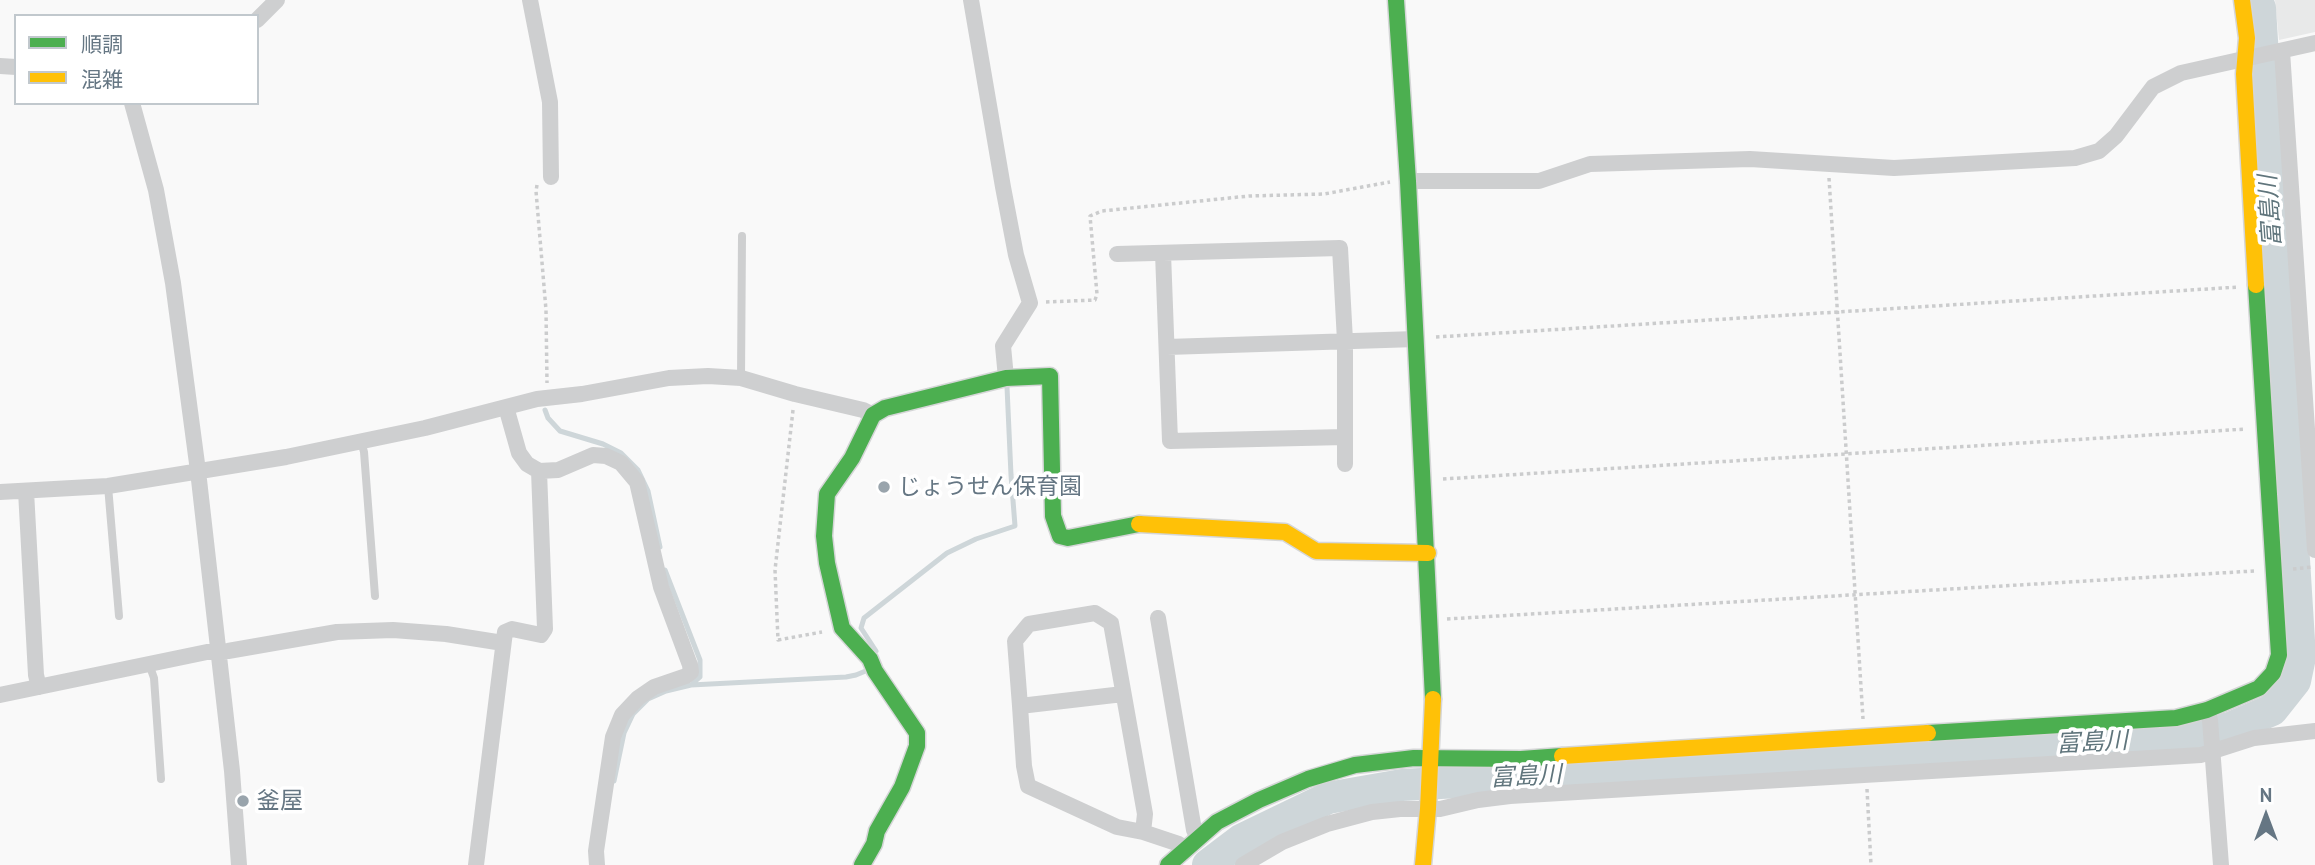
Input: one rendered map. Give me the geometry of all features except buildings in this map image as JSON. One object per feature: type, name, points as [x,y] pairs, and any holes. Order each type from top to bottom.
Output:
[{"type":"street","points":[[259,18],[277,0]]},
{"type":"street","points":[[530,0],[550,102],[551,177]]},
{"type":"street","points":[[971,0],[1016,255],[1030,303],[1003,346],[1006,378]]},
{"type":"street","points":[[1396,0],[1428,553],[1433,691],[1429,805],[1423,865]]},
{"type":"street","points":[[1168,865],[1217,822],[1308,779],[1355,765],[1521,759],[2176,718],[2208,715],[2259,688],[2273,673],[2279,655],[2278,569],[2256,286],[2245,74],[2249,58],[2242,0]]},
{"type":"street","points":[[1408,181],[1538,181],[1590,164],[1750,159],[1894,168],[2075,158],[2099,150],[2116,136],[2153,87],[2181,73],[2315,43]]},
{"type":"street","points":[[2279,52],[2311,444],[2315,550]]},
{"type":"street","points":[[133,105],[153,178],[165,236],[198,471],[232,771],[239,865]]},
{"type":"street","points":[[1117,254],[1340,247],[1345,341],[1345,464]]},
{"type":"street","points":[[1163,253],[1170,441],[1345,437]]},
{"type":"street","points":[[1167,347],[1416,339]]},
{"type":"street","points":[[862,865],[874,845],[877,831],[902,787],[917,746],[917,733],[865,652],[842,628],[827,563],[824,536],[827,494],[852,458],[873,415],[885,408],[1006,378],[1050,376],[1052,516],[1060,536],[1068,538],[1135,524],[1285,532],[1316,551],[1428,553]]},
{"type":"street","points":[[0,492],[108,486],[286,457],[425,428],[548,397],[582,394],[669,378],[741,378],[863,410],[873,415]]},
{"type":"street","points":[[506,407],[519,453],[527,464],[539,471],[558,470],[593,455],[606,456],[621,463],[637,482],[661,587],[691,672],[654,687],[638,698],[622,715],[614,737],[598,837],[597,865]]},
{"type":"street","points":[[476,865],[505,632],[512,629],[541,635],[545,629],[539,471]]},
{"type":"street","points":[[26,491],[36,675],[39,687]]},
{"type":"street","points":[[1143,832],[1144,814],[1111,623],[1095,613],[1029,624],[1015,641],[1024,766],[1028,786],[1117,827],[1143,832],[1179,845],[1182,851]]},
{"type":"street","points":[[1158,618],[1194,831],[1198,838]]},
{"type":"street","points":[[0,695],[218,651],[337,632],[393,630],[446,634],[503,643]]},
{"type":"street","points":[[1020,706],[1123,694]]},
{"type":"street","points":[[2208,715],[2221,865]]},
{"type":"street","points":[[1249,863],[1282,842],[1327,824],[1372,812],[1510,796],[2201,755],[2212,749],[2254,738],[2315,731]]},
{"type":"lane","points":[[741,378],[742,236]]},
{"type":"lane","points":[[361,442],[375,596]]},
{"type":"lane","points":[[108,486],[119,615]]},
{"type":"lane","points":[[149,664],[153,678],[161,779]]},
{"type":"path","points":[[1830,166],[1864,738]]},
{"type":"path","points":[[548,397],[546,310],[536,191],[537,185],[551,177]]},
{"type":"path","points":[[1030,303],[1095,300],[1097,294],[1090,216],[1102,211],[1249,196],[1324,194],[1408,181]]},
{"type":"path","points":[[1416,339],[2256,286]]},
{"type":"path","points":[[795,394],[775,570],[778,640],[842,628]]},
{"type":"path","points":[[1423,480],[2265,428]]},
{"type":"path","points":[[1430,620],[2309,568]]},
{"type":"path","points":[[1866,775],[1871,865]]},
{"type":"shaded area","points":[[2275,0],[2315,0],[2315,32],[2279,40]]},
{"type":"waterway","name":"富島川","points":[[1208,865],[1241,840],[1328,798],[1402,785],[2187,737],[2230,728],[2272,710],[2295,681],[2300,657],[2260,8],[2257,0]]},
{"type":"waterway","points":[[876,651],[861,628],[864,618],[947,553],[976,539],[1015,526],[1007,387]]},
{"type":"waterway","points":[[545,410],[548,418],[560,431],[603,444],[621,453],[638,470],[648,491],[660,547]]},
{"type":"waterway","points":[[665,570],[700,660],[700,677],[691,685]]},
{"type":"waterway","points":[[614,781],[624,733],[633,714],[648,699],[666,691],[691,685],[846,677],[868,670]]},
{"type":"traffic: fast","points":[[1396,0],[1408,181],[1433,699]]},
{"type":"traffic: fast","points":[[1928,733],[2176,718],[2207,710],[2259,688],[2273,673],[2279,655],[2256,285]]},
{"type":"traffic: fast","points":[[862,865],[874,844],[877,831],[902,787],[917,746],[917,733],[875,671],[870,659],[842,628],[827,563],[824,536],[827,494],[852,458],[873,415],[885,408],[1006,378],[1050,376],[1053,516],[1060,536],[1068,538],[1139,524]]},
{"type":"traffic: fast","points":[[1168,865],[1217,822],[1308,779],[1355,765],[1414,758],[1521,759],[1562,756]]},
{"type":"traffic: slow","points":[[2242,0],[2247,38],[2244,74],[2256,285]]},
{"type":"traffic: slow","points":[[1139,524],[1285,532],[1316,551],[1428,553]]},
{"type":"traffic: slow","points":[[1423,865],[1433,699]]},
{"type":"traffic: slow","points":[[1562,756],[1928,733]]},
{"type":"place","name":"じょうせん保育園","points":[[884,487]]},
{"type":"place","name":"釜屋","points":[[243,801]]}]
